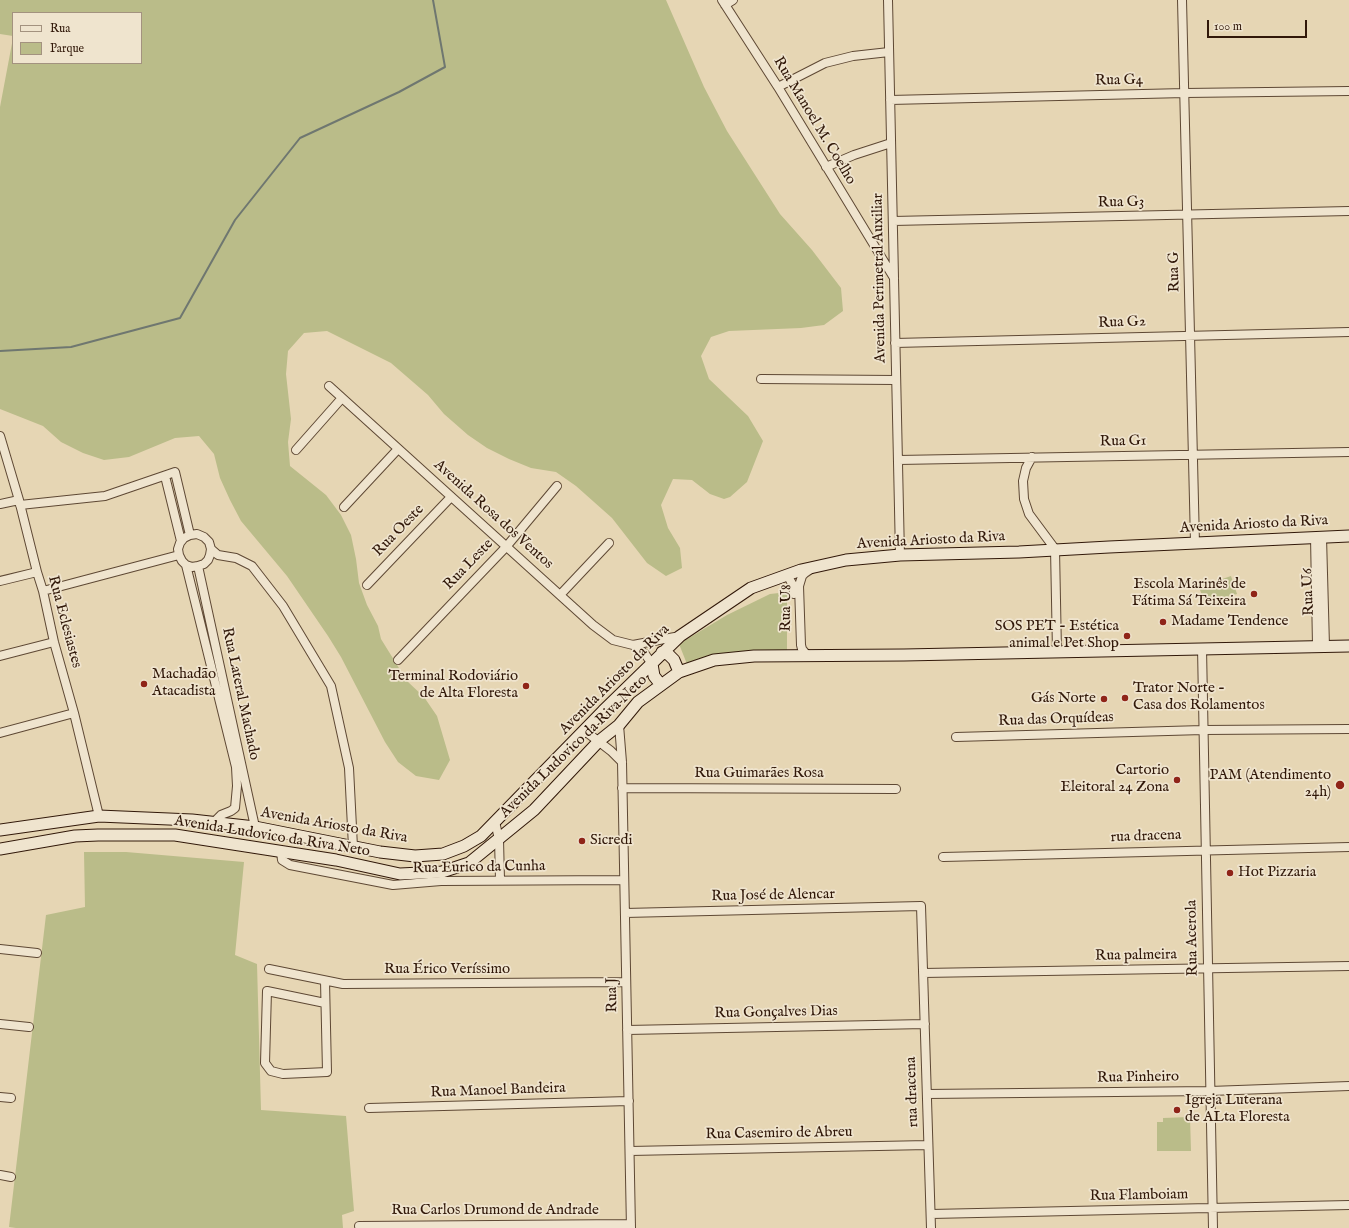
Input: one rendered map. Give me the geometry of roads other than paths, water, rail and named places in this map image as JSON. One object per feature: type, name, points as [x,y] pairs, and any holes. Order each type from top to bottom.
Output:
[{"type":"street","points":[[723,2],[733,0]]},
{"type":"street","name":"Avenida Perimetral Auxiliar","points":[[888,0],[900,555]]},
{"type":"street","name":"Rua G","points":[[1182,0],[1195,543]]},
{"type":"street","name":"Rua Manoel M. Coelho","points":[[723,2],[778,87],[894,279]]},
{"type":"street","points":[[778,87],[825,63],[853,56],[889,52]]},
{"type":"street","name":"Rua G4","points":[[890,100],[1185,93],[1349,92]]},
{"type":"street","points":[[826,167],[854,155],[891,143]]},
{"type":"street","name":"Rua G3","points":[[893,221],[1349,211]]},
{"type":"street","name":"Rua G2","points":[[895,343],[1349,332]]},
{"type":"street","points":[[761,380],[896,380]]},
{"type":"street","name":"Avenida Rosa dos Ventos","points":[[329,386],[593,625],[613,640],[632,645],[645,654]]},
{"type":"street","points":[[296,450],[342,398]]},
{"type":"street","name":"Rua Eclesiastes","points":[[0,436],[19,502],[36,572],[43,591],[54,642],[74,713],[99,816]]},
{"type":"street","points":[[344,507],[398,449]]},
{"type":"street","name":"Rua G1","points":[[898,460],[1349,452]]},
{"type":"street","points":[[1032,457],[1026,468],[1023,481],[1024,499],[1029,514],[1055,549],[1057,652]]},
{"type":"street","points":[[0,504],[105,496],[175,472],[190,534]]},
{"type":"street","points":[[165,476],[181,541]]},
{"type":"street","name":"Rua Leste","points":[[398,660],[506,546],[557,486]]},
{"type":"street","name":"Rua Oeste","points":[[367,585],[451,497]]},
{"type":"street","points":[[190,534],[197,534],[204,537],[209,542],[211,549],[208,560],[198,566],[192,567],[186,565],[182,561],[178,549],[181,541],[190,534]]},
{"type":"street","name":"Avenida Ariosto da Riva","points":[[0,830],[99,816],[214,822],[255,827],[353,847],[415,856],[443,854],[464,846],[481,836],[603,711],[680,636],[751,588],[786,575],[846,560],[900,555],[1019,552],[1055,549],[1349,536]]},
{"type":"street","name":"Rua U6","points":[[1318,537],[1321,646]]},
{"type":"street","points":[[560,595],[609,543]]},
{"type":"street","points":[[211,549],[218,555],[236,558],[252,566],[283,606],[331,686],[349,768],[353,847]]},
{"type":"street","points":[[43,591],[179,555]]},
{"type":"street","points":[[186,565],[236,767],[237,786],[235,808],[221,815],[214,822]]},
{"type":"street","name":"Rua Lateral Machado","points":[[198,566],[255,827]]},
{"type":"street","name":"Rua U8","points":[[807,655],[802,649],[801,645],[797,614],[796,585],[805,573],[815,567]]},
{"type":"street","points":[[0,581],[36,572]]},
{"type":"street","name":"Rua U8","points":[[786,575],[796,585]]},
{"type":"street","name":"Rua U8","points":[[790,655],[796,642],[797,614]]},
{"type":"street","points":[[632,645],[680,636]]},
{"type":"street","points":[[0,656],[54,642]]},
{"type":"street","name":"Avenida Ludovico da Riva Neto","points":[[0,849],[75,836],[98,834],[175,835],[336,860],[400,874],[442,876],[469,863],[534,810],[599,741],[619,724],[638,702],[679,672],[714,660],[754,656],[790,655],[1057,652],[1349,646]]},
{"type":"street","name":"Rua Acerola","points":[[1202,648],[1213,1228]]},
{"type":"street","points":[[661,685],[654,676],[652,664],[645,654],[662,652],[669,655],[674,660],[679,672]]},
{"type":"street","points":[[0,733],[74,713]]},
{"type":"street","name":"Rua J","points":[[619,724],[622,762],[631,1226]]},
{"type":"street","name":"Rua das Orquídeas","points":[[956,737],[1203,730],[1349,729]]},
{"type":"street","points":[[584,731],[599,741],[622,762]]},
{"type":"street","name":"Rua Guimarães Rosa","points":[[622,788],[896,788]]},
{"type":"street","points":[[495,822],[499,839],[500,880]]},
{"type":"street","points":[[280,852],[280,844],[285,833]]},
{"type":"street","name":"rua dracena","points":[[943,857],[1349,846]]},
{"type":"street","name":"Rua Eurico da Cunha","points":[[280,852],[282,860],[290,865],[393,885],[442,876],[500,880],[624,880]]},
{"type":"street","points":[[336,860],[336,874]]},
{"type":"street","name":"rua dracena","points":[[921,906],[931,1228]]},
{"type":"street","name":"Rua José de Alencar","points":[[625,913],[921,906]]},
{"type":"street","points":[[0,949],[36,954]]},
{"type":"street","name":"Rua palmeira","points":[[923,973],[1349,966]]},
{"type":"street","name":"Rua Érico Veríssimo","points":[[269,969],[343,984],[626,982]]},
{"type":"street","points":[[325,981],[326,1072],[282,1074],[271,1071],[265,1063],[267,991],[325,1003]]},
{"type":"street","points":[[0,1024],[29,1027]]},
{"type":"street","name":"Rua Gonçalves Dias","points":[[627,1030],[924,1024]]},
{"type":"street","name":"Rua Pinheiro","points":[[927,1094],[1210,1091],[1349,1086]]},
{"type":"street","points":[[0,1097],[11,1098]]},
{"type":"street","name":"Rua Manoel Bandeira","points":[[369,1108],[628,1101]]},
{"type":"street","name":"Rua Casemiro de Abreu","points":[[630,1151],[928,1144]]},
{"type":"street","points":[[0,1175],[11,1177]]},
{"type":"street","name":"Rua Flamboiam","points":[[930,1214],[1349,1205]]},
{"type":"street","name":"Rua Carlos Drumond de Andrade","points":[[359,1226],[631,1226]]},
{"type":"waterway","points":[[0,351],[71,347],[180,318],[235,220],[300,138],[399,92],[445,67],[433,0]]},
{"type":"place","name":"Escola Marinês de Fátima Sá Teixeira","points":[[1254,594]]},
{"type":"place","name":"Madame Tendence","points":[[1163,622]]},
{"type":"place","name":"SOS PET - Estética animal e Pet Shop","points":[[1127,636]]},
{"type":"place","name":"Machadão Atacadista","points":[[144,684]]},
{"type":"place","name":"Terminal Rodoviário de Alta Floresta","points":[[526,686]]},
{"type":"place","name":"Trator Norte - Casa dos Rolamentos","points":[[1125,698]]},
{"type":"place","name":"Gás Norte","points":[[1104,699]]},
{"type":"place","name":"Cartorio Eleitoral 24 Zona","points":[[1177,780]]},
{"type":"place","name":"PAM (Atendimento 24h)","points":[[1340,785]]},
{"type":"place","name":"Sicredi","points":[[582,841]]},
{"type":"place","name":"Hot Pizzaria","points":[[1230,873]]},
{"type":"place","name":"Igreja Luterana de ALta Floresta","points":[[1177,1110]]}]
